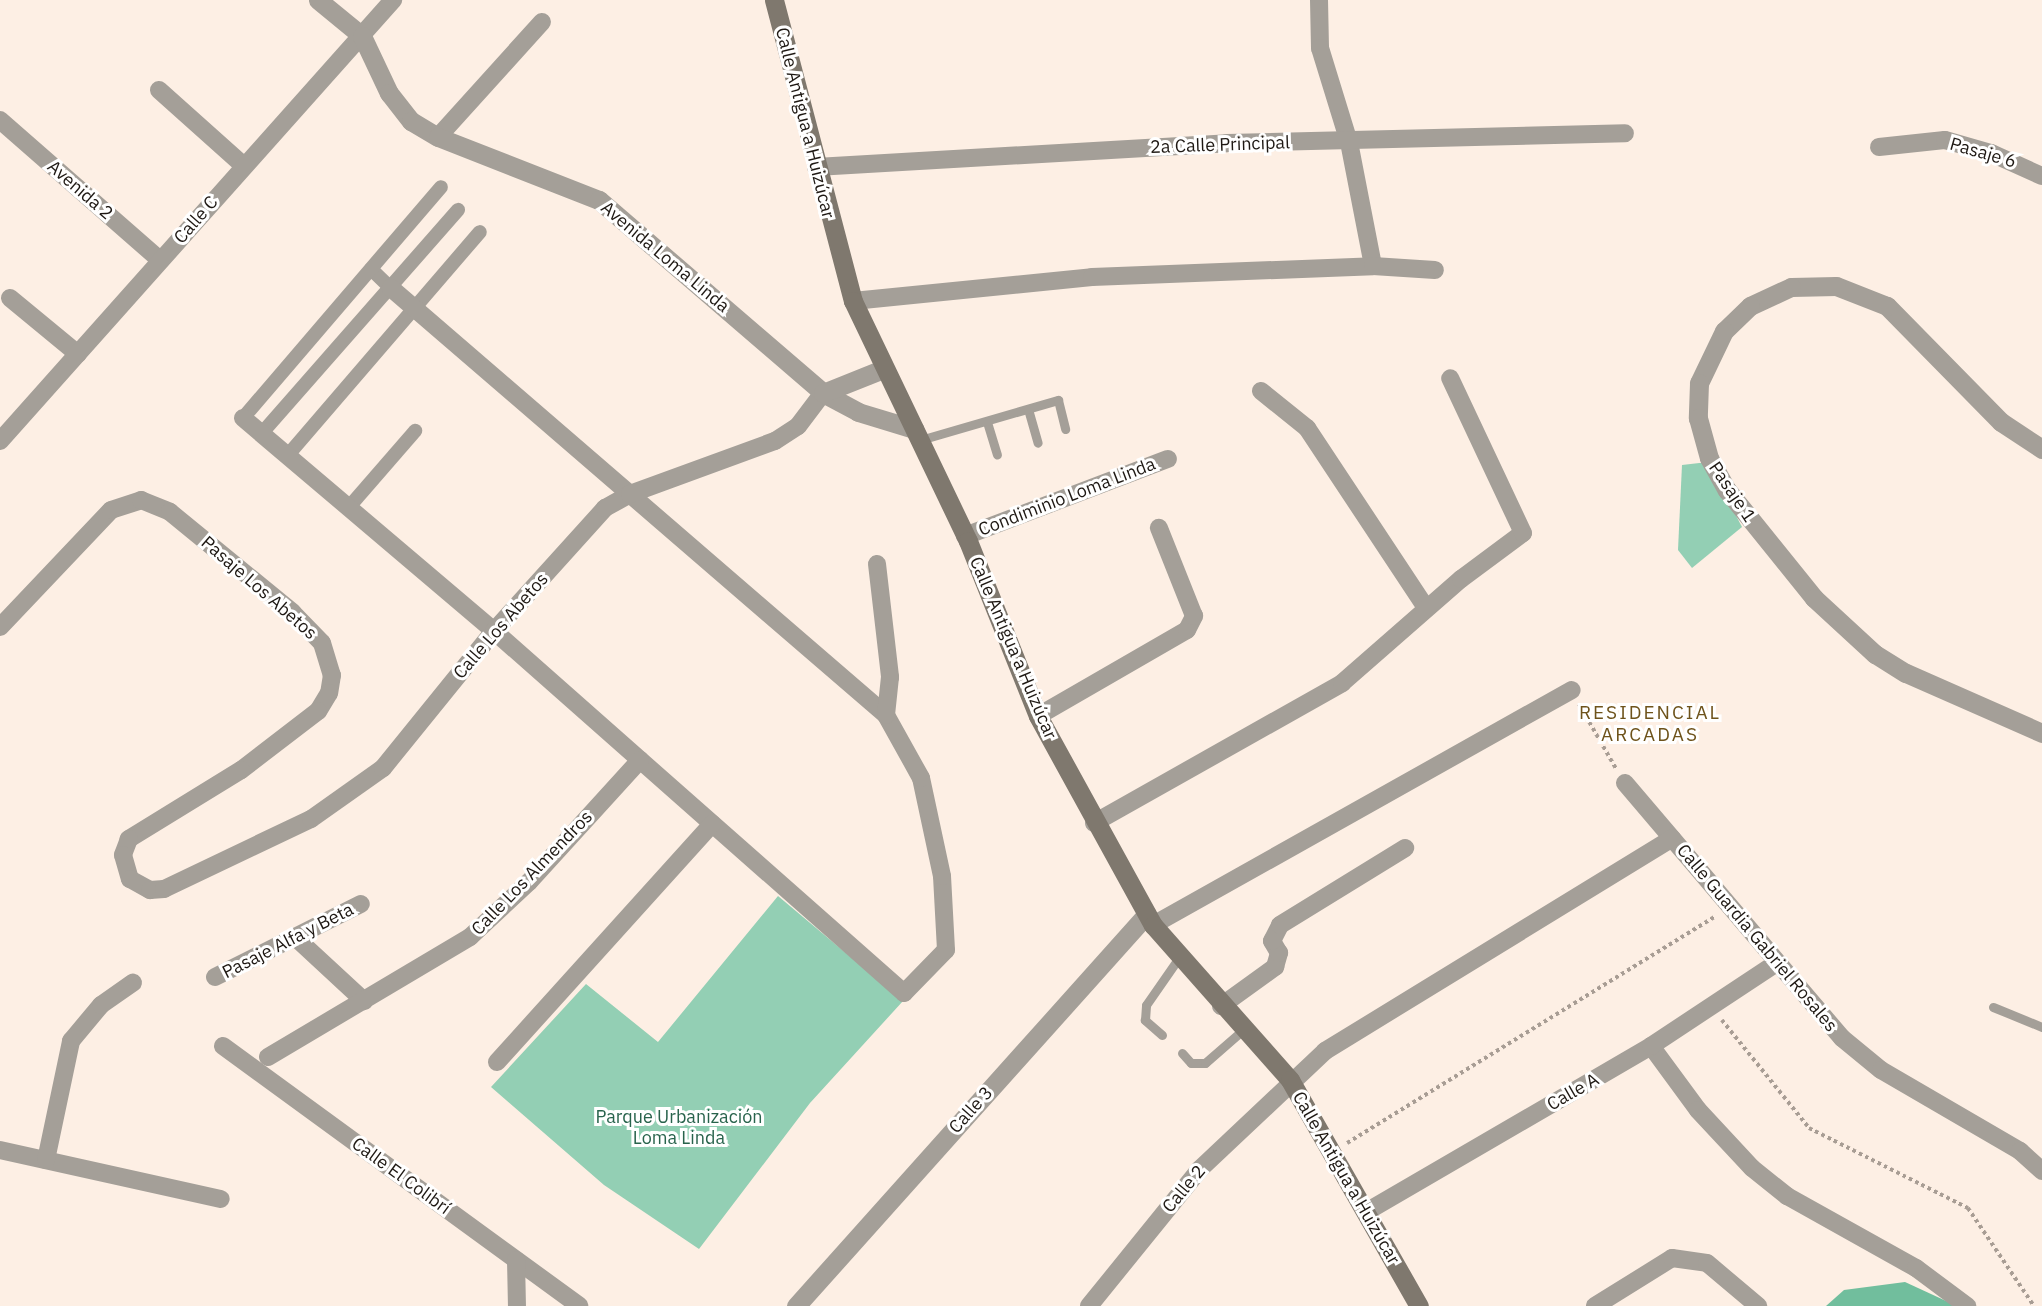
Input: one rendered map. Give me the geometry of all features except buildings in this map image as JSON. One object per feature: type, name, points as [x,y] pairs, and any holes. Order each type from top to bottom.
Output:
[{"type":"main road","name":"Calle Antigua a Huizúcar","points":[[774,0],[853,300],[883,369],[965,536],[1038,716],[1094,823],[1150,920],[1221,1006],[1290,1080],[1334,1152],[1419,1306]]},
{"type":"street","points":[[318,0],[362,36]]},
{"type":"street","name":"Calle C","points":[[3,433],[78,354],[393,0]]},
{"type":"street","points":[[1319,0],[1320,48],[1349,142],[1373,266]]},
{"type":"street","points":[[438,137],[542,23]]},
{"type":"street","name":"Avenida Loma Linda","points":[[362,36],[397,106],[411,121],[438,137],[588,194],[610,207],[822,393],[858,412],[917,435]]},
{"type":"street","points":[[159,90],[244,166]]},
{"type":"street","name":"Avenida 2","points":[[0,120],[160,260]]},
{"type":"street","name":"2a Calle Principal","points":[[816,167],[1101,149],[1625,133]]},
{"type":"street","name":"Pasaje 6","points":[[1879,147],[1945,140],[2003,157],[2042,176]]},
{"type":"street","points":[[371,269],[887,715],[922,778],[942,876],[946,950],[904,993],[494,631],[243,418],[441,187]]},
{"type":"street","points":[[262,433],[458,210]]},
{"type":"street","points":[[288,455],[480,232]]},
{"type":"street","points":[[853,300],[1092,277],[1373,266],[1435,270]]},
{"type":"street","name":"Pasaje 1","points":[[2042,449],[2001,422],[1886,306],[1836,286],[1791,287],[1750,306],[1724,331],[1699,383],[1698,418],[1709,458],[1727,490],[1814,598],[1875,654],[1906,673],[2042,733]]},
{"type":"street","points":[[10,298],[78,354]]},
{"type":"street","points":[[822,393],[883,369]]},
{"type":"street","points":[[1094,823],[1342,683],[1426,608],[1523,533],[1450,377]]},
{"type":"street","points":[[1261,391],[1307,428],[1426,608]]},
{"type":"street","name":"Calle Los Abetos","points":[[130,879],[150,890],[164,889],[311,819],[356,790],[383,768],[494,631],[606,508],[630,494],[775,441],[798,426],[822,393]]},
{"type":"street","points":[[349,507],[415,430]]},
{"type":"street","name":"Condiminio Loma Linda","points":[[965,536],[1168,459]]},
{"type":"street","name":"Pasaje Los Abetos","points":[[0,627],[111,510],[141,500],[170,512],[292,612],[322,643],[332,675],[329,692],[318,711],[241,770],[129,839],[123,855],[130,879]]},
{"type":"street","points":[[1038,716],[1187,630],[1194,616],[1159,528]]},
{"type":"street","points":[[877,564],[890,677],[887,715]]},
{"type":"street","points":[[1150,920],[1571,690]]},
{"type":"street","name":"Calle Los Almendros","points":[[268,1057],[442,958],[501,910],[639,760]]},
{"type":"street","name":"Calle Guardia Gabriel Rosales","points":[[1625,783],[1775,964],[1842,1038],[1881,1070],[2020,1151],[2042,1171]]},
{"type":"street","points":[[496,1062],[712,824]]},
{"type":"street","name":"Calle 2","points":[[1089,1306],[1199,1169],[1290,1080],[1325,1051],[1672,838]]},
{"type":"street","points":[[1221,1006],[1275,967],[1279,953],[1272,941],[1280,925],[1405,848]]},
{"type":"street","name":"Pasaje Alfa y Beta","points":[[215,977],[361,904]]},
{"type":"street","name":"Calle 3","points":[[796,1306],[1150,920]]},
{"type":"street","points":[[296,938],[365,1001]]},
{"type":"street","name":"Calle A","points":[[1366,1212],[1651,1046],[1775,964]]},
{"type":"street","points":[[46,1160],[71,1041],[101,1005],[133,983]]},
{"type":"street","name":"Calle El Colibrí","points":[[223,1046],[579,1306]]},
{"type":"street","points":[[1651,1046],[1698,1110],[1752,1168],[1787,1196],[1916,1268],[1968,1306]]},
{"type":"street","points":[[0,1150],[221,1199]]},
{"type":"street","points":[[1595,1306],[1672,1258],[1707,1263],[1758,1306]]},
{"type":"street","points":[[516,1260],[517,1306]]},
{"type":"lane","points":[[917,435],[986,422],[1058,400],[1065,429]]},
{"type":"lane","points":[[1028,409],[1038,443]]},
{"type":"lane","points":[[986,422],[997,455]]},
{"type":"lane","points":[[1162,1035],[1145,1020],[1146,1005],[1180,957]]},
{"type":"lane","points":[[1993,1007],[2042,1027]]},
{"type":"lane","points":[[1182,1053],[1191,1063],[1205,1063],[1243,1030]]},
{"type":"path","points":[[1571,690],[1625,783]]},
{"type":"path","points":[[1334,1152],[1730,908]]},
{"type":"path","points":[[1712,1007],[1809,1128],[1968,1208],[2034,1306]]},
{"type":"green space","points":[[1708,462],[1742,527],[1692,568],[1678,550],[1682,465]]},
{"type":"green space","name":"Parque Urbanización Loma Linda","points":[[778,896],[903,1001],[810,1103],[699,1249],[604,1185],[491,1087],[586,984],[658,1042]]},
{"type":"green space","points":[[1905,1282],[1957,1306],[1826,1306],[1844,1290]]},
{"type":"district","name":"RESIDENCIAL ARCADAS","points":[[1650,724]]}]
